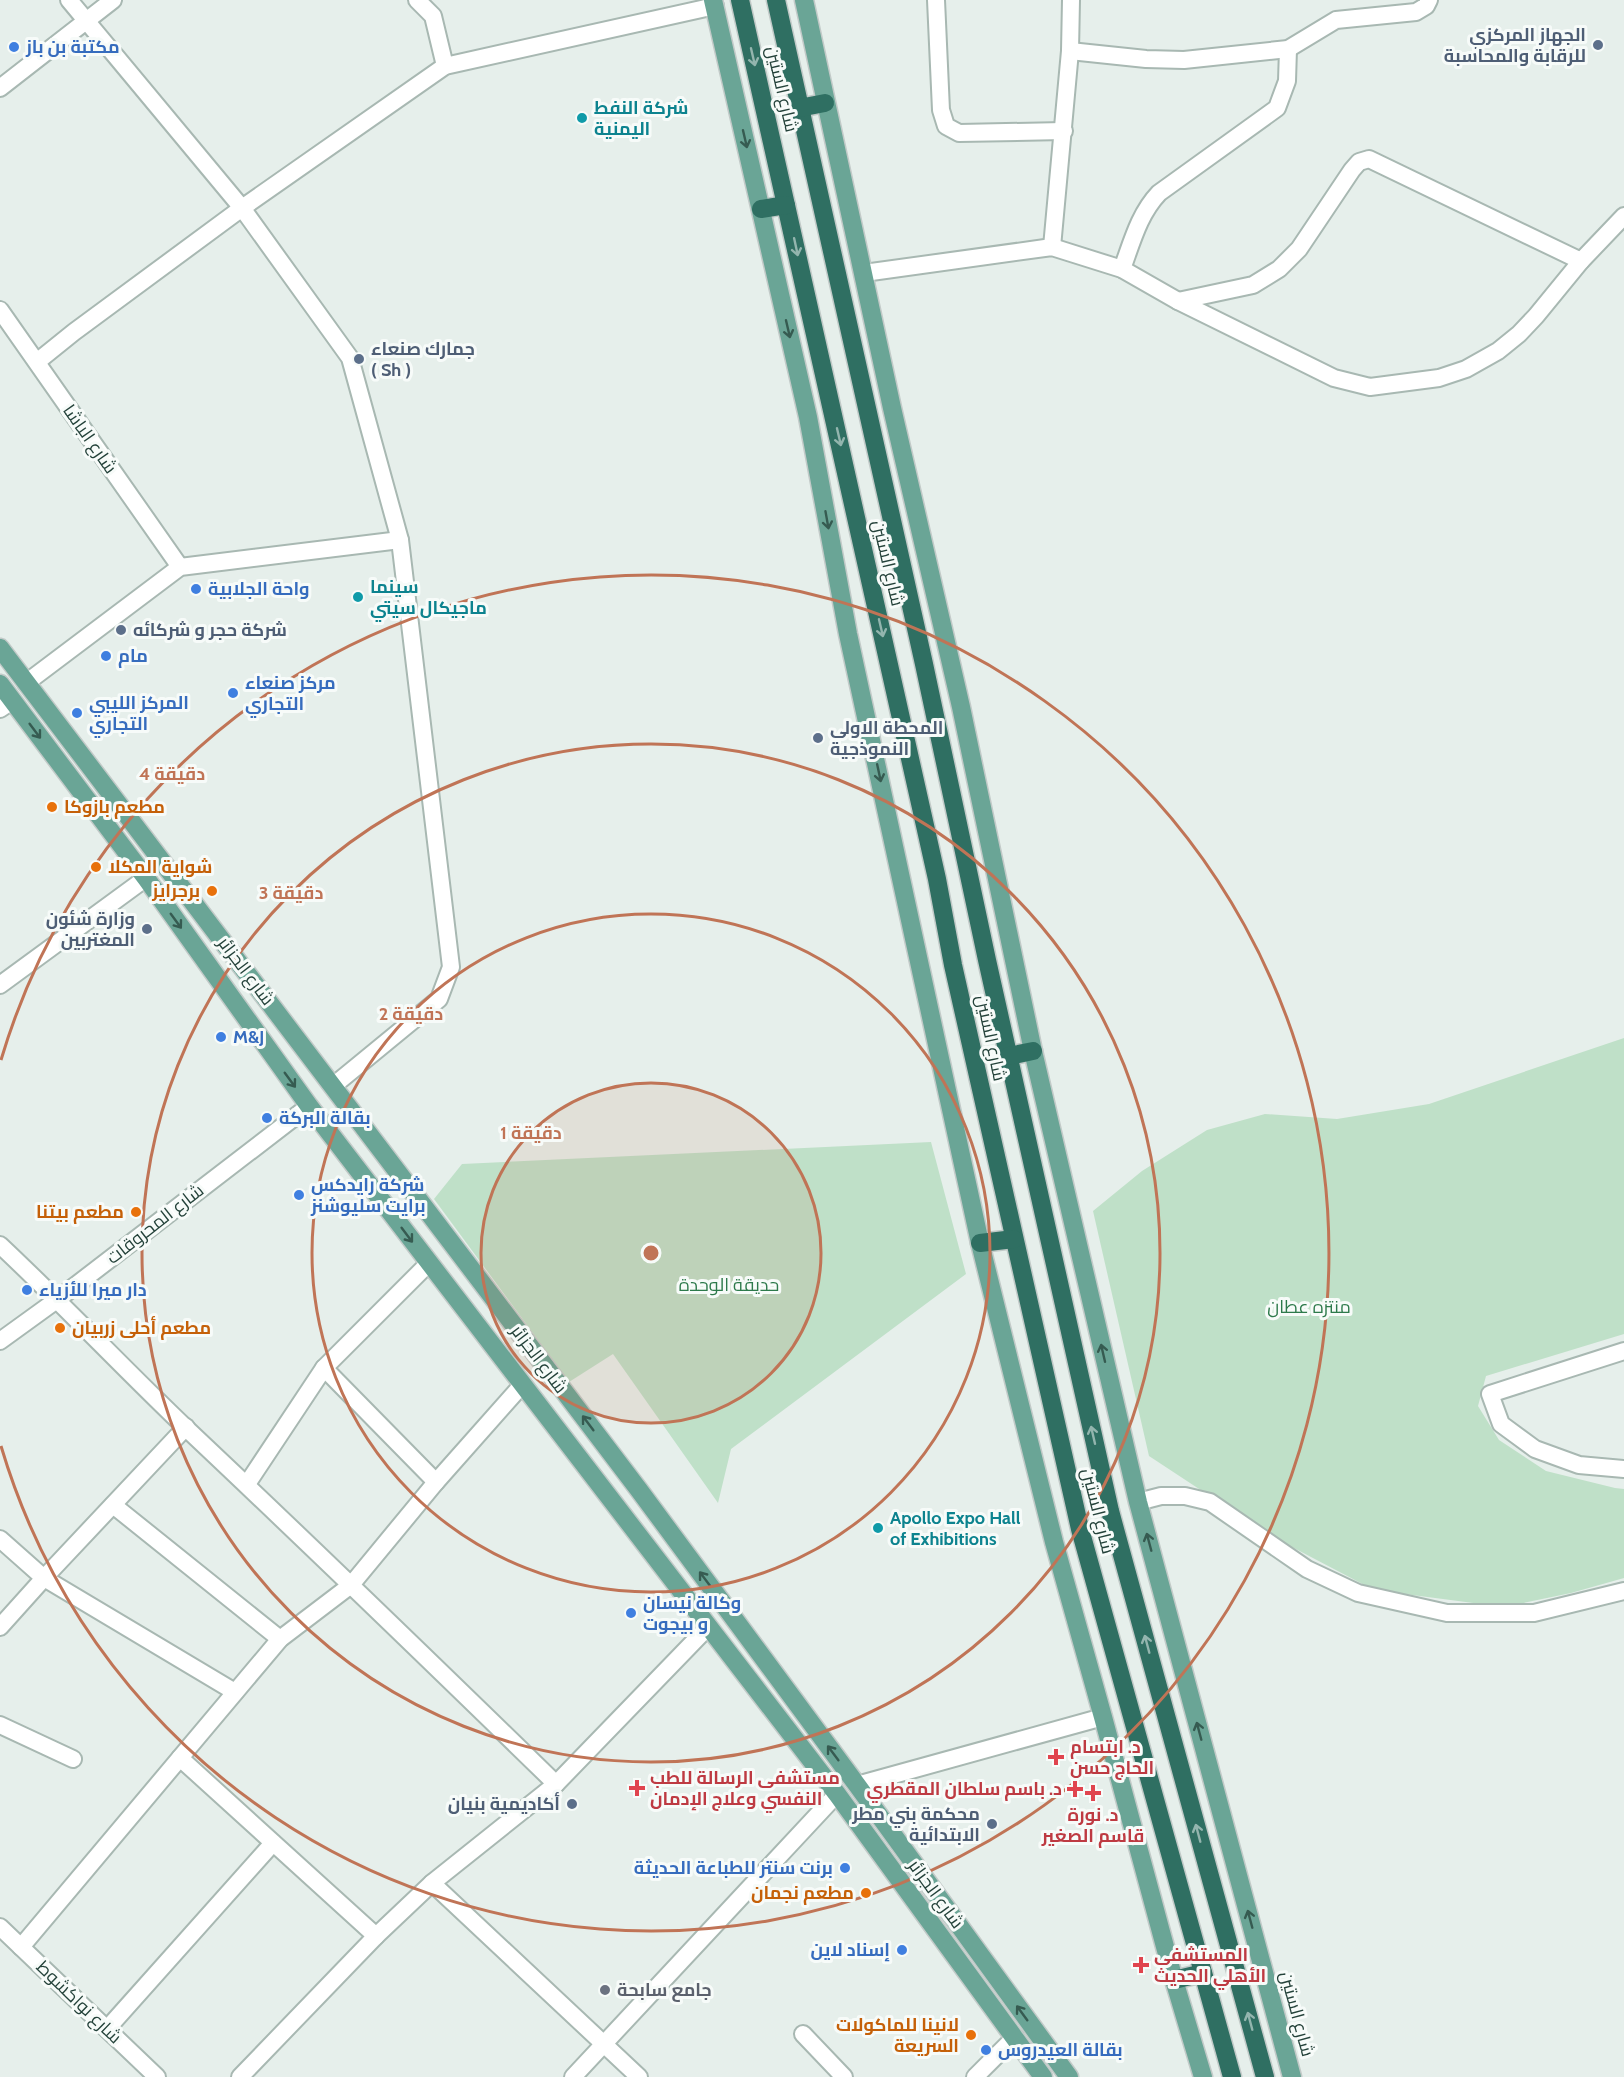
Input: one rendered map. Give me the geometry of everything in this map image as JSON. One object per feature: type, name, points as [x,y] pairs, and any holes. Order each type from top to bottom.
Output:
[{"type":"highway","name":"شارع الستين","points":[[740,0],[1080,1529],[1232,2077]]},
{"type":"highway","name":"شارع الستين","points":[[777,0],[1110,1511],[1266,2077]]},
{"type":"highway","points":[[799,108],[825,103]]},
{"type":"highway","points":[[761,209],[786,205]]},
{"type":"highway","points":[[937,879],[969,876]]},
{"type":"highway","points":[[1009,1056],[1033,1051]]},
{"type":"highway","points":[[980,1243],[1014,1239]]},
{"type":"highway","points":[[1174,1980],[1203,1973]]},
{"type":"main road","name":"شارع الستين","points":[[804,0],[895,419],[961,707],[1033,1051],[1138,1502],[1292,2077]]},
{"type":"main road","points":[[714,3],[808,417],[848,634],[980,1243],[1054,1542],[1174,1980],[1203,2077]]},
{"type":"main road","name":"شارع الجزائر","points":[[0,648],[639,1490],[1069,2077]]},
{"type":"main road","points":[[6,705],[26,683]]},
{"type":"main road","name":"شارع الجزائر","points":[[0,684],[6,705],[146,878],[309,1106],[837,1794],[1043,2077]]},
{"type":"main road","points":[[309,1106],[333,1086]]},
{"type":"main road","points":[[616,1507],[639,1490]]},
{"type":"main road","points":[[837,1794],[857,1785]]},
{"type":"street","points":[[69,0],[242,208],[350,358],[400,540],[451,968],[439,999],[333,1086]]},
{"type":"street","points":[[0,88],[113,0]]},
{"type":"street","points":[[417,0],[433,16],[445,66]]},
{"type":"street","points":[[936,0],[941,110],[946,126],[959,133],[1064,131]]},
{"type":"street","points":[[1052,247],[1064,131],[1071,0]]},
{"type":"street","points":[[1070,51],[1184,60],[1288,49],[1336,20],[1416,12],[1426,6],[1429,0]]},
{"type":"street","points":[[38,362],[74,332],[242,208],[445,66],[714,3]]},
{"type":"street","points":[[1122,269],[1144,212],[1159,193],[1277,108],[1287,81],[1288,49]]},
{"type":"street","points":[[1178,302],[1253,285],[1279,269],[1299,249],[1352,170],[1359,162],[1369,159],[1581,261]]},
{"type":"street","points":[[864,273],[1052,247],[1122,269],[1178,302],[1334,378],[1370,387],[1439,378],[1466,369],[1498,351],[1530,322],[1581,261],[1624,216]]},
{"type":"street","name":"شارع الباشا","points":[[0,310],[180,567]]},
{"type":"street","points":[[26,683],[180,567],[400,540]]},
{"type":"street","points":[[0,985],[146,878]]},
{"type":"street","name":"شارع المحروقات","points":[[0,1341],[309,1106]]},
{"type":"street","points":[[0,1245],[556,1784]]},
{"type":"street","points":[[247,1484],[324,1368],[429,1263]]},
{"type":"street","points":[[1624,1351],[1490,1394],[1501,1424],[1535,1449],[1579,1465],[1624,1469]]},
{"type":"street","points":[[324,1368],[436,1482]]},
{"type":"street","points":[[21,1947],[280,1639],[351,1585],[436,1482],[522,1385]]},
{"type":"street","points":[[0,1627],[186,1427]]},
{"type":"street","points":[[1138,1502],[1161,1496],[1185,1496],[1210,1502],[1317,1574],[1358,1593],[1447,1613],[1534,1613],[1624,1591]]},
{"type":"street","points":[[113,1505],[280,1639]]},
{"type":"street","points":[[0,1539],[44,1578],[235,1692]]},
{"type":"street","points":[[240,2077],[376,1936],[432,1883],[556,1784],[708,1626]]},
{"type":"street","points":[[857,1785],[1103,1717]]},
{"type":"street","points":[[0,1725],[73,1759]]},
{"type":"street","points":[[180,1758],[376,1936]]},
{"type":"street","points":[[573,2077],[837,1794]]},
{"type":"street","points":[[107,2029],[273,1843]]},
{"type":"street","points":[[432,1883],[639,2077]]},
{"type":"street","name":"شارع نواكشوط","points":[[0,1928],[157,2077]]},
{"type":"street","points":[[803,2034],[844,2077]]},
{"type":"street","points":[[975,2077],[1015,2037]]},
{"type":"green space","name":"منتزه عطان","points":[[1624,1038],[1624,1334],[1486,1376],[1478,1406],[1499,1440],[1546,1471],[1624,1489],[1624,1578],[1571,1593],[1504,1607],[1374,1590],[1269,1535],[1149,1456],[1093,1211],[1142,1171],[1207,1130],[1265,1114],[1337,1119],[1429,1104]]},
{"type":"green space","name":"حديقة الوحدة","points":[[931,1142],[966,1274],[731,1449],[718,1503],[613,1354],[569,1382],[434,1199],[462,1164]]},
{"type":"place","name":"الجهاز المركزي للرقابة والمحاسبة","points":[[1598,45]]},
{"type":"place","name":"مكتبة بن باز","points":[[14,47]]},
{"type":"place","name":"شركة النفط اليمنية","points":[[582,118]]},
{"type":"place","name":"جمارك صنعاء ( Sh )","points":[[359,359]]},
{"type":"place","name":"واحة الجلابية","points":[[196,589]]},
{"type":"place","name":"سينما ماجيكال سيتي","points":[[358,597]]},
{"type":"place","name":"شركة حجر و شركائه","points":[[121,630]]},
{"type":"place","name":"مام","points":[[106,656]]},
{"type":"place","name":"مركز صنعاء التجاري","points":[[233,693]]},
{"type":"place","name":"المركز الليبي التجاري","points":[[77,713]]},
{"type":"place","name":"المحطة الاولى النموذجية","points":[[818,738]]},
{"type":"place","name":"مطعم بازوكا","points":[[52,807]]},
{"type":"place","name":"شواية المكلا","points":[[96,867]]},
{"type":"place","name":"برجرايز","points":[[212,891]]},
{"type":"place","name":"وزارة شئون المغتربين","points":[[147,929]]},
{"type":"place","name":"M&J","points":[[221,1037]]},
{"type":"place","name":"بقالة البركة","points":[[267,1118]]},
{"type":"place","name":"شركة رايدكس برايت سليوشنز","points":[[299,1195]]},
{"type":"place","name":"مطعم بيتنا","points":[[136,1212]]},
{"type":"place","name":"دار ميرا للأزياء","points":[[27,1290]]},
{"type":"place","name":"مطعم أحلى زربيان","points":[[60,1328]]},
{"type":"place","name":"Apollo Expo Hall of Exhibitions","points":[[878,1528]]},
{"type":"place","name":"وكالة نيسان و بيجوت","points":[[631,1613]]},
{"type":"place","name":"د. ابتسام الحاج حسن","points":[[1056,1757]]},
{"type":"place","name":"مستشفى الرسالة للطب النفسي وعلاج الإدمان","points":[[637,1788]]},
{"type":"place","name":"د. باسم سلطان المقطري","points":[[1075,1789]]},
{"type":"place","name":"د. نورة قاسم الصغير","points":[[1093,1793]]},
{"type":"place","name":"أكاديمية بنيان","points":[[572,1804]]},
{"type":"place","name":"محكمة بني مطر الابتدائية","points":[[992,1824]]},
{"type":"place","name":"برنت سنتر للطباعة الحديثة","points":[[845,1868]]},
{"type":"place","name":"مطعم نجمان","points":[[866,1893]]},
{"type":"place","name":"إسناد لاين","points":[[902,1950]]},
{"type":"place","name":"المستشفى الأهلي الحديث","points":[[1141,1965]]},
{"type":"place","name":"جامع سابحة","points":[[605,1990]]},
{"type":"place","name":"لانينا للماكولات السريعة","points":[[971,2035]]},
{"type":"place","name":"بقالة العيدروس","points":[[986,2050]]}]
